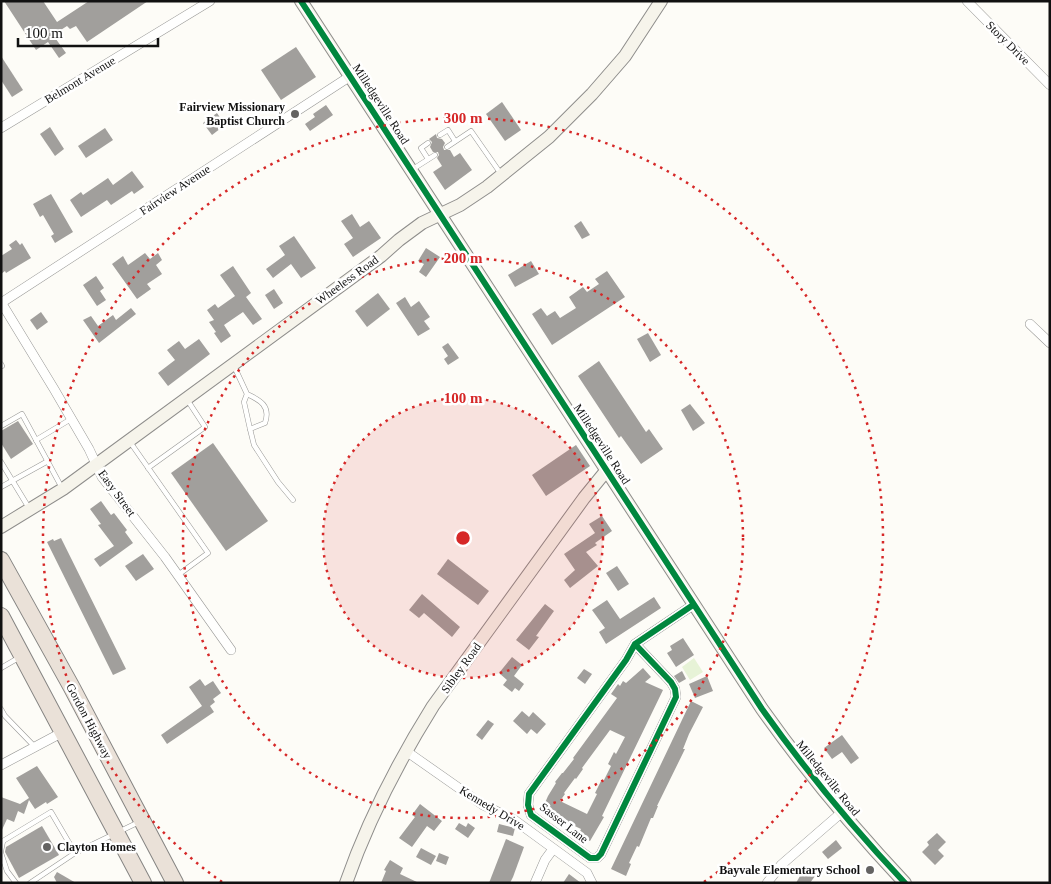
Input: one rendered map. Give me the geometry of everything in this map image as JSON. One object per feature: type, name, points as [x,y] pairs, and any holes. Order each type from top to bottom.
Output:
[{"type":"highway","name":"Gordon Highway","points":[[1,560],[71,686],[176,883]]},
{"type":"highway","points":[[3,623],[23,655],[143,883]]},
{"type":"street","name":"Belmont Avenue","points":[[1,128],[210,1]]},
{"type":"street","name":"Milledgeville Road","points":[[301,1],[693,605],[786,744],[841,813],[905,883]]},
{"type":"street","name":"Wheeless Road","points":[[1,528],[30,511],[97,465],[381,256],[398,240],[422,223],[460,205],[502,176],[573,114],[625,56],[661,1]]},
{"type":"street","name":"Story Drive","points":[[967,1],[1050,85]]},
{"type":"street","name":"Fairview Avenue","points":[[1,303],[349,77]]},
{"type":"street","name":"Easy Street","points":[[1,303],[72,418],[102,477],[178,575],[231,650]]},
{"type":"street","points":[[1030,324],[1050,343]]},
{"type":"street","name":"Sibley Road","points":[[346,883],[370,820],[406,751],[445,690],[578,505],[606,471]]},
{"type":"street","name":"Sasser Lane","points":[[635,644],[671,682],[676,696],[601,854],[597,858],[590,858],[531,815],[528,805],[529,794],[626,660],[635,644],[693,605]]},
{"type":"street","points":[[1,765],[64,732]]},
{"type":"street","name":"Kennedy Drive","points":[[406,751],[483,805],[513,819],[587,873],[592,883]]},
{"type":"street","points":[[767,883],[781,865],[841,813]]},
{"type":"street","points":[[535,883],[545,860],[553,849]]},
{"type":"lane","points":[[440,135],[448,130],[456,141]]},
{"type":"lane","points":[[447,147],[471,131],[502,176]]},
{"type":"lane","points":[[428,143],[421,148],[428,159]]},
{"type":"lane","points":[[411,171],[435,155]]},
{"type":"lane","points":[[234,365],[246,394],[244,402],[254,445],[278,482],[293,500]]},
{"type":"lane","points":[[246,394],[258,399],[266,408],[268,416],[265,423],[250,429]]},
{"type":"lane","points":[[148,468],[205,427],[187,399]]},
{"type":"lane","points":[[1,426],[22,414],[63,489]]},
{"type":"lane","points":[[36,440],[72,418]]},
{"type":"lane","points":[[129,441],[208,553],[178,575]]},
{"type":"lane","points":[[1,487],[48,461]]},
{"type":"lane","points":[[1,462],[3,469],[30,511]]},
{"type":"lane","points":[[1,668],[23,655]]},
{"type":"lane","points":[[1,709],[5,716],[36,747]]},
{"type":"lane","points":[[16,883],[7,871],[1,852],[3,841],[51,812],[75,853]]},
{"type":"lane","points":[[30,883],[75,853],[142,820]]},
{"type":"green space","points":[[694,658],[703,672],[690,680],[682,667]]},
{"type":"building","points":[[4,1],[43,1],[57,22],[89,1],[148,1],[87,42],[76,26],[70,29],[67,26],[53,35],[66,53],[59,58],[48,42],[36,50]]},
{"type":"building","points":[[296,47],[316,77],[281,100],[261,70]]},
{"type":"building","points":[[1,56],[23,90],[12,97],[1,80]]},
{"type":"building","points":[[502,102],[521,130],[505,141],[486,114]]},
{"type":"building","points":[[326,105],[333,115],[310,131],[305,124],[315,117],[313,114]]},
{"type":"building","points":[[217,113],[225,125],[212,135],[203,123]]},
{"type":"building","points":[[50,127],[64,149],[55,156],[40,134]]},
{"type":"building","points":[[105,128],[113,140],[86,158],[78,146]]},
{"type":"building","points":[[436,134],[437,138],[442,139],[445,143],[444,150],[450,150],[454,157],[460,153],[472,170],[445,190],[433,172],[442,166],[437,158],[438,152],[433,152],[430,147],[432,142],[429,139]]},
{"type":"building","points":[[132,171],[144,187],[134,194],[132,191],[111,205],[107,200],[81,217],[70,200],[81,192],[83,195],[108,178],[113,185]]},
{"type":"building","points":[[51,194],[73,232],[55,243],[51,236],[54,234],[43,215],[40,217],[33,204]]},
{"type":"building","points":[[352,214],[360,227],[369,221],[381,238],[353,257],[344,244],[353,238],[341,221]]},
{"type":"building","points":[[581,221],[590,235],[582,239],[574,226]]},
{"type":"building","points":[[294,236],[316,268],[301,278],[291,264],[273,278],[266,269],[285,255],[279,246]]},
{"type":"building","points":[[16,240],[20,245],[22,243],[31,258],[1,274],[1,256],[12,249],[9,245]]},
{"type":"building","points":[[426,248],[440,257],[426,277],[419,272],[424,264],[418,261]]},
{"type":"building","points":[[145,253],[150,259],[158,253],[162,260],[156,265],[162,274],[147,284],[151,289],[137,299],[112,264],[123,256],[128,265]]},
{"type":"building","points":[[531,261],[539,274],[515,287],[508,275]]},
{"type":"building","points":[[233,266],[251,293],[246,297],[262,319],[253,325],[243,312],[224,325],[231,336],[221,343],[209,322],[214,320],[207,310],[215,304],[218,308],[235,296],[220,275]]},
{"type":"building","points":[[607,271],[625,297],[552,345],[532,314],[541,308],[547,316],[555,311],[560,318],[576,308],[569,297],[583,287],[587,292],[599,284],[595,279]]},
{"type":"building","points":[[96,276],[104,288],[100,291],[106,300],[97,306],[83,285]]},
{"type":"building","points":[[274,289],[283,303],[274,309],[265,295]]},
{"type":"building","points":[[378,293],[390,309],[367,327],[355,311]]},
{"type":"building","points":[[405,297],[411,307],[419,301],[430,317],[424,321],[430,329],[418,336],[396,303]]},
{"type":"building","points":[[131,308],[136,314],[99,343],[83,320],[91,316],[98,326],[113,315],[116,320]]},
{"type":"building","points":[[41,312],[48,322],[37,330],[30,320]]},
{"type":"building","points":[[648,333],[661,355],[650,362],[637,339]]},
{"type":"building","points":[[199,339],[210,354],[168,386],[158,373],[175,360],[167,350],[179,341],[185,349]]},
{"type":"building","points":[[448,343],[459,358],[448,365],[444,359],[448,356],[442,347]]},
{"type":"building","points":[[599,361],[646,432],[649,429],[663,449],[641,464],[621,436],[619,438],[578,376]]},
{"type":"building","points":[[690,404],[705,423],[693,431],[681,410]]},
{"type":"building","points":[[18,421],[33,444],[11,459],[1,443],[1,431]]},
{"type":"building","points":[[213,443],[268,521],[226,551],[171,473]]},
{"type":"building","points":[[576,445],[590,466],[546,496],[532,475]]},
{"type":"building","points":[[101,501],[111,515],[114,513],[127,530],[125,532],[133,543],[100,567],[94,559],[114,546],[98,525],[101,524],[90,509]]},
{"type":"building","points":[[602,516],[612,531],[586,552],[598,566],[570,588],[564,580],[575,570],[564,554],[595,533],[589,524]]},
{"type":"building","points":[[61,538],[126,669],[113,675],[47,542]]},
{"type":"building","points":[[143,554],[154,569],[136,581],[125,566]]},
{"type":"building","points":[[448,559],[489,591],[478,605],[437,574]]},
{"type":"building","points":[[617,566],[629,584],[618,591],[606,573]]},
{"type":"building","points":[[422,594],[460,627],[452,637],[424,613],[419,618],[409,610]]},
{"type":"building","points":[[654,597],[661,608],[606,644],[599,632],[605,628],[592,610],[607,600],[620,619]]},
{"type":"building","points":[[545,604],[554,611],[536,636],[539,637],[529,650],[516,640]]},
{"type":"building","points":[[683,638],[694,655],[676,667],[667,653],[672,650],[670,646]]},
{"type":"building","points":[[512,657],[522,665],[514,676],[524,684],[519,691],[515,688],[512,692],[503,685],[507,680],[499,673]]},
{"type":"building","points":[[643,668],[651,677],[645,682],[663,690],[602,816],[604,817],[590,841],[578,835],[581,829],[541,812],[555,782],[574,759],[617,698],[611,694],[618,684],[620,686],[623,681],[626,683]],"holes":[[[610,730],[625,737],[608,764],[611,766],[603,782],[601,781],[587,814],[560,801]]]},
{"type":"building","points":[[584,669],[592,674],[585,684],[577,678]]},
{"type":"building","points":[[682,671],[686,679],[679,683],[674,676]]},
{"type":"building","points":[[707,676],[713,691],[695,698],[689,684]]},
{"type":"building","points":[[200,679],[205,686],[213,681],[221,693],[213,699],[215,702],[210,706],[214,712],[167,744],[161,735],[202,706],[189,687]]},
{"type":"building","points":[[691,701],[703,707],[689,734],[683,749],[685,749],[653,818],[651,818],[639,847],[637,846],[629,863],[631,864],[626,876],[611,869]]},
{"type":"building","points":[[522,711],[529,717],[533,712],[546,724],[537,734],[531,729],[527,734],[513,721]]},
{"type":"building","points":[[488,720],[494,724],[482,740],[476,735]]},
{"type":"building","points":[[842,735],[859,758],[851,764],[842,752],[832,759],[824,748]]},
{"type":"building","points":[[37,766],[58,797],[35,809],[29,800],[24,814],[18,811],[14,822],[7,819],[1,832],[1,797],[20,804],[29,798],[16,778]]},
{"type":"building","points":[[420,804],[442,821],[434,831],[427,826],[412,847],[399,838],[415,817],[412,815]]},
{"type":"building","points":[[459,823],[466,827],[468,823],[475,828],[468,838],[455,829]]},
{"type":"building","points":[[499,824],[515,828],[513,836],[497,832]]},
{"type":"building","points":[[42,826],[59,855],[19,878],[5,852],[6,847]]},
{"type":"building","points":[[937,833],[946,842],[938,850],[944,856],[935,865],[922,852],[929,845],[927,842]]},
{"type":"building","points":[[506,839],[524,847],[513,877],[510,883],[489,883]]},
{"type":"building","points":[[836,840],[842,848],[828,859],[822,852]]},
{"type":"building","points":[[421,848],[436,856],[431,865],[416,857]]},
{"type":"building","points":[[439,853],[449,857],[446,865],[436,861]]},
{"type":"building","points":[[390,860],[403,868],[400,874],[419,883],[381,883],[386,871],[384,870]]},
{"type":"building","points":[[804,869],[815,876],[810,883],[796,883]]},
{"type":"building","points":[[57,872],[76,883],[57,883],[54,877]]},
{"type":"building","points":[[569,874],[581,883],[563,883]]},
{"type":"cycle path","points":[[301,1],[762,709],[830,799],[905,883]]},
{"type":"cycle path","points":[[635,644],[671,682],[675,689],[676,697],[601,854],[597,858],[590,858],[531,815],[528,805],[529,794],[626,660],[635,644],[693,605]]},
{"type":"place","name":"Fairview Missionary Baptist Church","points":[[295,114]]},
{"type":"place","name":"Clayton Homes","points":[[47,847]]},
{"type":"place","name":"Bayvale Elementary School","points":[[870,870]]}]
